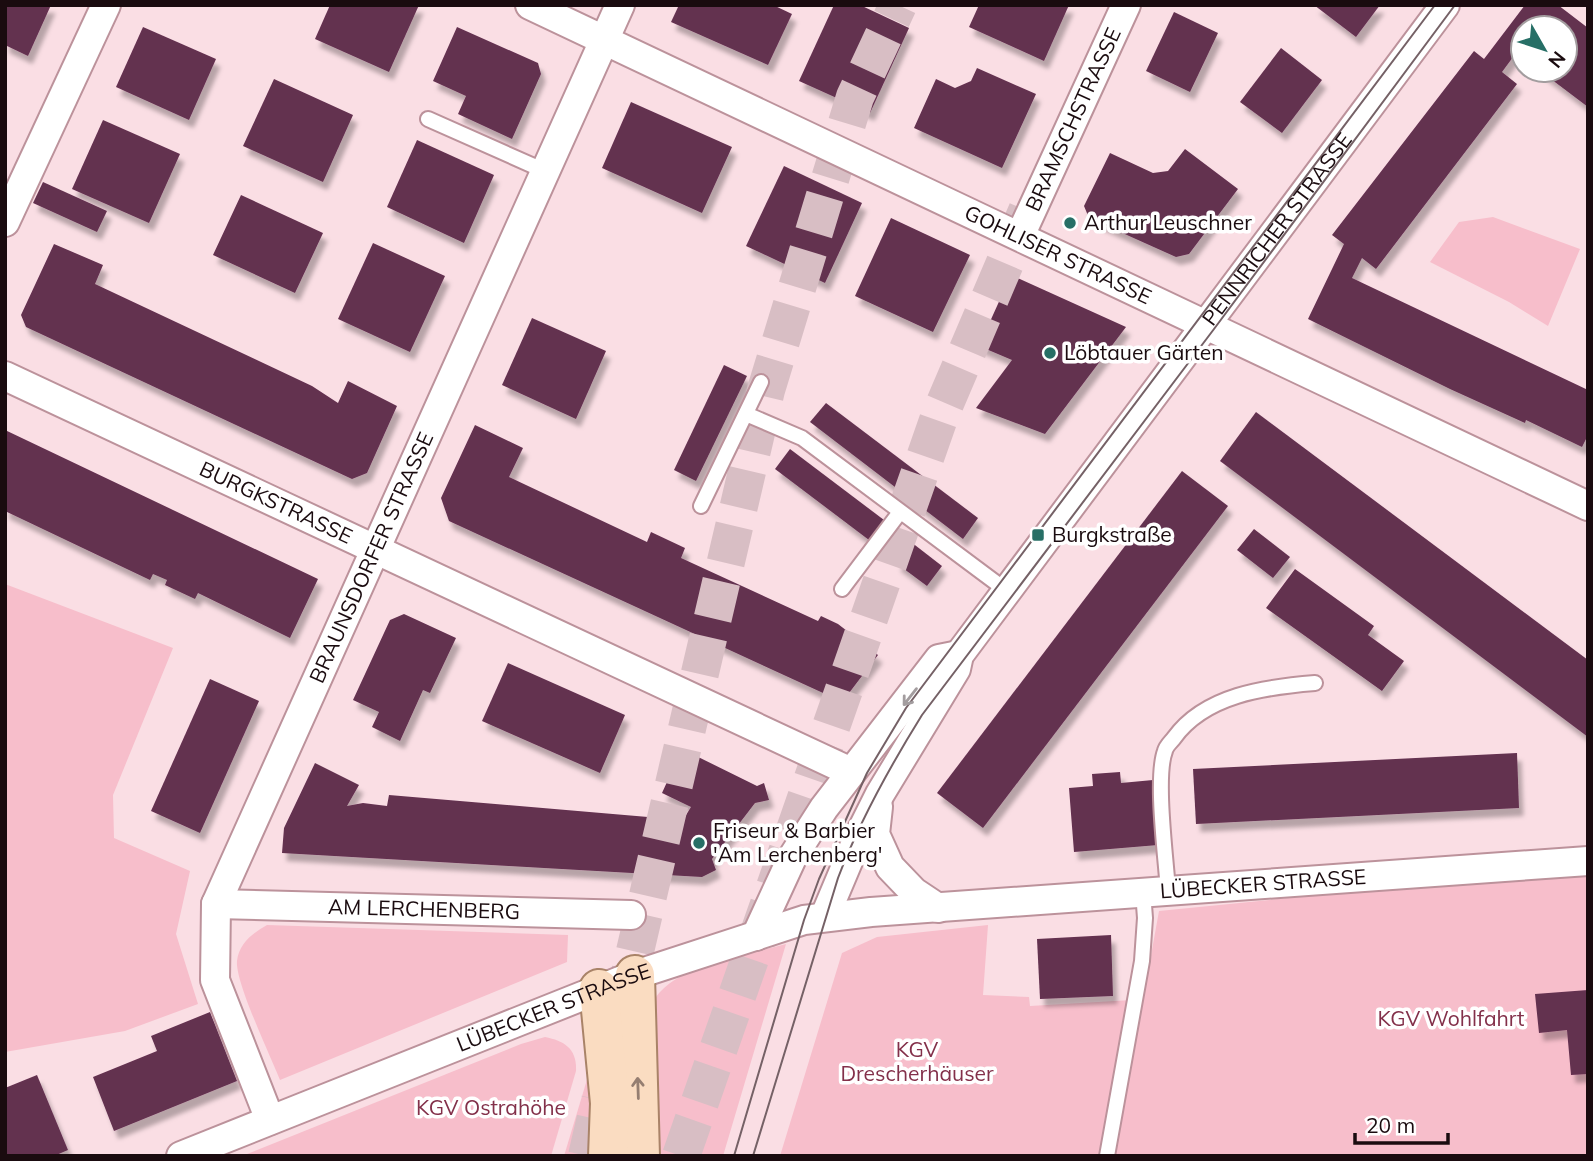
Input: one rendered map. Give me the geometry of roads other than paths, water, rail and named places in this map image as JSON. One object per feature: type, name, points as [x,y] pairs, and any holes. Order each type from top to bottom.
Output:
[{"type":"main road","points":[[635,975],[640,1156]]},
{"type":"main road","points":[[599,989],[610,1103],[608,1156]]},
{"type":"street","points":[[5,222],[106,5]]},
{"type":"street","name":"GOHLISER STRASSE","points":[[530,5],[1588,506]]},
{"type":"street","name":"BRAUNSDORFER STRASSE","points":[[270,1120],[215,980],[216,904],[620,5]]},
{"type":"street","name":"BRAMSCHSTRASSE","points":[[1020,236],[1126,5]]},
{"type":"street","name":"PENNRICHER STRASSE","points":[[825,916],[880,793],[956,669],[959,655],[1445,5]]},
{"type":"street","name":"BURGKSTRASSE","points":[[5,376],[851,772]]},
{"type":"street","name":"PENNRICHER STRASSE","points":[[756,936],[792,858],[851,772],[939,659],[959,655]]},
{"type":"street","points":[[880,793],[875,834],[890,867],[914,892],[937,908]]},
{"type":"street","name":"LÜBECKER STRASSE","points":[[181,1156],[635,975],[804,920],[825,916],[1155,891],[1588,861]]},
{"type":"street","name":"AM LERCHENBERG","points":[[216,904],[631,915]]},
{"type":"lane","points":[[428,120],[545,171]]},
{"type":"lane","points":[[702,506],[761,382]]},
{"type":"lane","points":[[746,414],[802,438],[1007,591]]},
{"type":"lane","points":[[842,589],[861,575],[900,512]]},
{"type":"lane","points":[[1107,1156],[1142,961],[1145,918],[1155,891],[1165,750],[1183,725],[1212,705],[1269,687],[1315,683]]},
{"type":"tunnel","points":[[622,1007],[766,390],[855,97],[898,5]]},
{"type":"tunnel","points":[[681,1156],[940,415],[1031,202]]},
{"type":"tunnel","points":[[587,1156],[600,1100]]},
{"type":"tram line","points":[[734,1156],[804,920],[819,879],[867,773],[906,708],[1435,5]]},
{"type":"tram line","points":[[753,1156],[838,878],[866,815],[922,715],[1455,5]]},
{"type":"place","name":"Arthur Leuschner","points":[[1070,223]]},
{"type":"place","name":"Löbtauer Gärten","points":[[1050,353]]},
{"type":"place","name":"Burgkstraße","points":[[1038,535]]},
{"type":"place","name":"Friseur & Barbier 'Am Lerchenberg'","points":[[699,843]]},
{"type":"park label","name":"KGV Wohlfahrt","points":[[1451,1019]]},
{"type":"park label","name":"KGV Drescherhäuser","points":[[917,1062]]},
{"type":"park label","name":"KGV Ostrahöhe","points":[[491,1108]]}]
